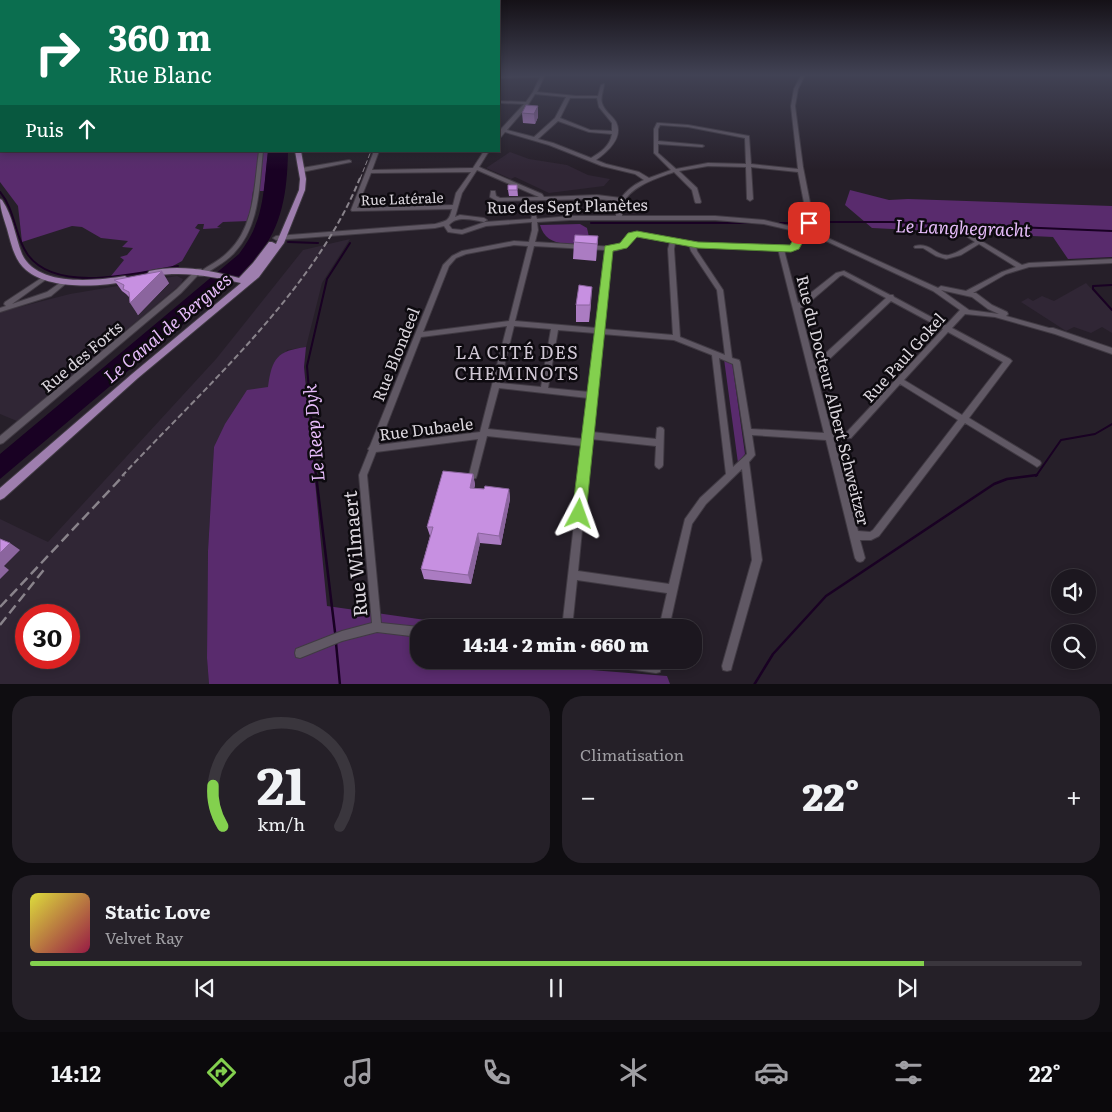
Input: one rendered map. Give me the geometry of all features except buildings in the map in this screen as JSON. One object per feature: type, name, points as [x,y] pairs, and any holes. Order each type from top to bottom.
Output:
[{"type":"main road","points":[[0,494],[240,283],[263,268],[280,236],[299,189],[302,172],[298,152]]},
{"type":"main road","points":[[0,201],[24,264],[44,279],[63,284],[99,286],[175,270],[204,273],[240,283]]},
{"type":"street","points":[[500,134],[524,107]]},
{"type":"street","points":[[535,139],[557,119],[563,107]]},
{"type":"street","points":[[592,160],[611,147],[615,133],[614,122],[601,110],[601,107]]},
{"type":"street","points":[[532,239],[608,248],[624,245],[634,234],[692,244],[794,247],[810,218],[800,171],[793,107]]},
{"type":"street","points":[[557,119],[590,131],[615,133]]},
{"type":"street","points":[[698,202],[696,190],[658,156],[656,128],[659,124],[690,126],[744,136],[748,139],[750,199]]},
{"type":"street","points":[[503,130],[640,174],[648,180]]},
{"type":"street","points":[[656,142],[702,146]]},
{"type":"street","name":"Rue des Forts","points":[[0,441],[179,291],[232,252],[252,217],[261,152]]},
{"type":"street","name":"Rue Latérale","points":[[377,152],[354,208],[355,211],[455,205]]},
{"type":"street","points":[[280,236],[406,229],[448,230],[449,221],[460,190],[486,152]]},
{"type":"street","points":[[302,172],[350,161]]},
{"type":"street","points":[[619,217],[622,200],[632,188],[648,180],[676,172],[711,164],[800,171]]},
{"type":"street","points":[[369,172],[475,169],[540,195],[543,198]]},
{"type":"street","points":[[493,192],[493,197],[498,199],[593,197],[622,200]]},
{"type":"street","points":[[455,205],[458,213],[471,223],[470,228]]},
{"type":"street","name":"Rue des Sept Planètes","points":[[449,221],[466,218],[619,217],[748,220],[804,231],[906,274]]},
{"type":"street","points":[[473,475],[532,239],[531,219]]},
{"type":"street","name":"Rue des Sept Planètes","points":[[448,230],[459,232],[482,224],[531,219]]},
{"type":"street","points":[[406,229],[449,221]]},
{"type":"street","points":[[968,235],[1021,267]]},
{"type":"street","name":"Rue Blondeel","points":[[372,449],[444,269],[452,259],[464,252],[532,239]]},
{"type":"street","points":[[673,240],[671,249],[677,339]]},
{"type":"street","points":[[917,247],[924,246],[947,257],[979,242]]},
{"type":"street","points":[[692,244],[695,252],[720,290],[729,358]]},
{"type":"street","points":[[568,619],[608,248]]},
{"type":"street","name":"Rue du Docteur Albert Schweitzer","points":[[781,248],[860,558]]},
{"type":"street","points":[[906,274],[958,293],[967,293],[1021,267],[1045,263],[1112,261]]},
{"type":"street","points":[[796,306],[801,305],[842,273],[949,327],[1008,360],[1007,364],[874,534],[854,535]]},
{"type":"street","points":[[906,274],[942,292],[964,310],[1003,317],[1112,351]]},
{"type":"street","points":[[0,308],[20,297],[44,279]]},
{"type":"street","points":[[981,313],[986,310],[984,291],[992,280]]},
{"type":"street","points":[[0,308],[47,295],[63,284]]},
{"type":"street","points":[[954,302],[953,297],[958,293]]},
{"type":"street","points":[[967,293],[1054,332]]},
{"type":"street","points":[[812,366],[820,364],[890,297]]},
{"type":"street","name":"Rue Paul Gokel","points":[[748,432],[844,437],[853,432],[964,310]]},
{"type":"street","points":[[418,335],[511,323],[598,331],[677,339],[715,352],[729,358],[738,365],[751,454],[745,463],[703,501],[688,522],[666,619]]},
{"type":"street","points":[[544,390],[555,327]]},
{"type":"street","points":[[715,352],[730,475]]},
{"type":"street","points":[[900,381],[1037,462]]},
{"type":"street","points":[[495,386],[591,395]]},
{"type":"street","points":[[659,466],[660,430]]},
{"type":"street","name":"Rue Dubaele","points":[[372,449],[483,434],[660,443]]},
{"type":"street","name":"Rue Wilmaert","points":[[372,449],[364,471],[363,483],[377,627]]},
{"type":"street","points":[[727,666],[757,560],[745,463]]},
{"type":"street","points":[[572,575],[673,589]]},
{"type":"street","points":[[300,653],[342,636],[377,627],[410,631]]},
{"type":"shaded area","points":[[0,152],[268,152],[264,191],[253,191],[249,221],[223,222],[217,227],[221,228],[203,229],[204,224],[198,224],[195,228],[200,230],[182,261],[171,267],[114,278],[111,276],[124,260],[120,257],[127,255],[133,248],[122,247],[128,241],[101,238],[82,227],[72,226],[22,242],[18,206],[0,182]]},
{"type":"shaded area","points":[[510,152],[529,159],[567,165],[588,175],[610,179],[604,186],[549,193],[515,177],[511,179],[486,168]]},
{"type":"shaded area","points":[[850,190],[889,200],[908,199],[1112,206],[1112,257],[1068,259],[1053,237],[872,228],[845,205]]},
{"type":"shaded area","points":[[580,224],[587,228],[589,237],[598,245],[555,242],[544,233],[540,225]]},
{"type":"shaded area","points":[[350,239],[322,283],[306,347],[287,350],[269,387],[214,447],[208,551],[207,658],[209,684],[0,684],[0,519],[48,542],[216,359],[303,250]]},
{"type":"shaded area","points":[[177,276],[183,279],[181,284],[17,421],[0,414],[0,312],[70,294]]},
{"type":"shaded area","points":[[1086,283],[1112,311],[1112,333],[1102,327],[1091,333],[1074,327],[1066,331],[1021,302],[1028,298],[1033,301],[1042,296],[1054,301]]},
{"type":"shaded area","points":[[306,347],[304,367],[327,606],[419,619],[410,619],[410,669],[578,669],[667,676],[670,684],[209,684],[207,658],[208,551],[214,447],[225,424],[247,390],[268,387],[274,363],[282,354]]},
{"type":"shaded area","points":[[724,359],[732,362],[745,454],[738,463]]},
{"type":"water","name":"Le Canal de Bergues","points":[[268,152],[288,152],[286,186],[279,217],[266,245],[244,273],[0,479],[0,454],[239,254],[254,229],[263,193]]},
{"type":"waterway","points":[[0,192],[9,207],[23,248],[41,267],[58,274],[98,278],[178,266]]},
{"type":"waterway","name":"Le Langhegracht","points":[[815,222],[891,222],[1112,231]]},
{"type":"waterway","name":"Le Langhegracht","points":[[591,223],[750,223]]},
{"type":"waterway","name":"Le Langhegracht","points":[[780,223],[799,223]]},
{"type":"waterway","name":"Le Langhegracht","points":[[288,242],[318,243]]},
{"type":"waterway","name":"Le Reep Dyk","points":[[316,476],[307,366],[327,279],[350,243]]},
{"type":"waterway","points":[[1112,285],[1093,286],[1093,289],[1112,310]]},
{"type":"waterway","points":[[1037,475],[1061,440],[1095,434],[1112,424]]},
{"type":"waterway","name":"Le Reep Dyk","points":[[316,475],[335,632]]},
{"type":"waterway","points":[[755,684],[773,654],[826,596],[994,484],[1007,479],[1037,475]]},
{"type":"waterway","name":"Le Reep Dyk","points":[[336,643],[340,684]]},
{"type":"railway","points":[[360,179],[371,152]]},
{"type":"railway","points":[[122,476],[221,373],[287,298],[315,259],[340,219],[360,178]]},
{"type":"railway","points":[[0,607],[124,475]]},
{"type":"railway","points":[[0,625],[46,567]]},
{"type":"district","name":"LA CITÉ DES CHEMINOTS","points":[[517,361]]},
{"type":"route","points":[[579,514],[608,248],[614,249],[623,246],[627,244],[632,235],[637,234],[698,245],[791,249],[795,247],[809,223]]}]
